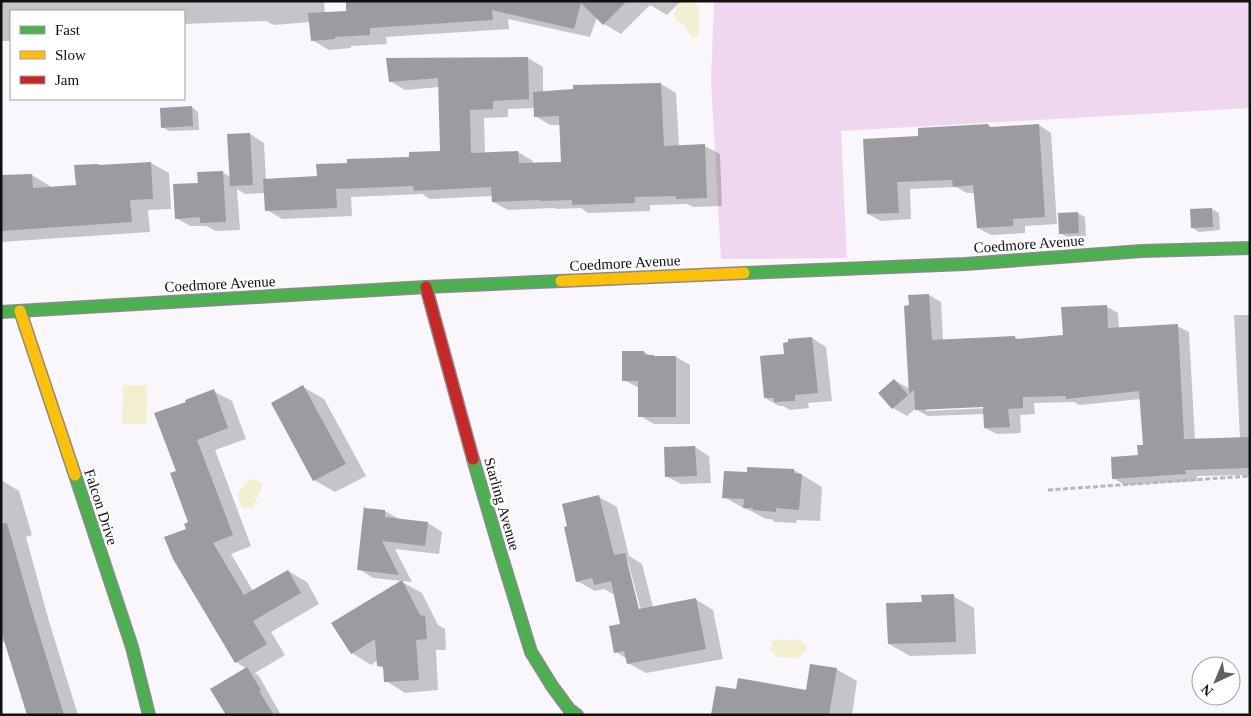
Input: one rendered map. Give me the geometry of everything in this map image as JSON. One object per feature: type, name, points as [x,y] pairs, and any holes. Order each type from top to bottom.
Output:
[{"type":"street","name":"Coedmore Avenue","points":[[1,312],[426,287],[965,264],[1142,251],[1250,248]]},
{"type":"street","name":"Starling Avenue","points":[[426,287],[452,384],[531,652],[552,686],[576,715]]},
{"type":"street","name":"Falcon Drive","points":[[20,311],[132,647],[149,715]]},
{"type":"path","points":[[1048,490],[1250,476]]},
{"type":"shaded area","points":[[690,1],[698,6],[700,23],[698,37],[691,37],[684,24],[676,21],[674,14],[679,2]]},
{"type":"shaded area","points":[[714,1],[1250,1],[1250,108],[841,131],[847,258],[721,259],[711,81]]},
{"type":"shaded area","points":[[123,385],[147,385],[146,424],[122,424]]},
{"type":"shaded area","points":[[255,479],[263,484],[252,509],[242,508],[237,494],[249,480]]},
{"type":"shaded area","points":[[780,639],[789,641],[798,639],[805,644],[807,651],[797,658],[778,657],[770,651],[772,641]]},
{"type":"building","points":[[346,1],[627,1],[603,25],[581,3],[574,29],[492,10],[493,20],[370,28],[370,35],[335,37],[335,39],[311,41],[308,13],[346,11]]},
{"type":"building","points":[[528,57],[529,99],[493,101],[493,109],[470,110],[471,153],[518,151],[519,163],[561,162],[559,116],[534,117],[533,92],[573,89],[573,85],[661,83],[664,146],[705,144],[707,198],[676,199],[676,196],[635,197],[635,203],[572,205],[572,200],[492,202],[491,187],[414,191],[413,186],[336,189],[337,208],[265,211],[263,179],[317,176],[316,164],[347,163],[347,159],[409,157],[409,152],[440,151],[438,78],[389,82],[386,58]]},
{"type":"building","points":[[192,106],[193,126],[161,128],[160,108]]},
{"type":"building","points":[[988,124],[990,127],[1039,124],[1045,217],[1013,219],[1013,226],[977,228],[973,185],[953,187],[952,180],[897,182],[899,213],[867,214],[863,139],[918,136],[918,128]]},
{"type":"building","points":[[250,133],[253,185],[230,186],[227,134]]},
{"type":"building","points":[[151,162],[153,199],[130,200],[132,222],[1,231],[1,175],[32,174],[33,188],[76,185],[74,165]]},
{"type":"building","points":[[223,171],[226,222],[200,223],[200,217],[175,219],[173,184],[198,183],[197,172]]},
{"type":"building","points":[[1212,208],[1213,227],[1191,228],[1190,209]]},
{"type":"building","points":[[1078,212],[1079,233],[1059,234],[1058,213]]},
{"type":"building","points":[[929,294],[932,340],[1015,336],[1015,339],[1063,335],[1061,307],[1107,305],[1108,328],[1178,324],[1184,439],[1250,437],[1250,468],[1185,470],[1186,474],[1112,479],[1111,457],[1138,455],[1137,445],[1143,445],[1139,391],[1066,399],[1066,396],[1023,397],[1023,408],[1008,409],[1010,427],[984,428],[983,407],[915,410],[914,390],[909,394],[904,306],[909,305],[908,295]]},
{"type":"building","points":[[812,337],[818,393],[795,395],[795,401],[774,402],[774,398],[764,398],[760,356],[784,354],[783,343],[788,342],[788,339]]},
{"type":"building","points":[[622,351],[644,351],[645,355],[654,356],[676,356],[676,417],[638,417],[638,381],[622,381]]},
{"type":"building","points":[[894,379],[908,395],[892,409],[878,393]]},
{"type":"building","points":[[303,385],[346,464],[313,481],[271,403]]},
{"type":"building","points":[[214,389],[228,428],[197,440],[233,535],[213,543],[244,595],[288,570],[301,593],[253,621],[267,644],[235,663],[173,559],[164,537],[186,529],[184,524],[188,522],[170,473],[176,471],[154,413],[186,402],[185,400]]},
{"type":"building","points":[[695,446],[697,476],[665,477],[664,447]]},
{"type":"building","points":[[747,467],[794,469],[794,473],[802,474],[799,510],[776,508],[776,512],[753,510],[753,508],[743,508],[744,499],[722,498],[724,471],[747,472]]},
{"type":"building","points":[[599,495],[614,555],[625,553],[639,609],[696,598],[706,649],[627,664],[624,651],[614,653],[609,626],[620,624],[611,581],[594,585],[592,578],[576,582],[564,527],[567,526],[562,504]]},
{"type":"building","points":[[364,506],[365,508],[385,510],[385,517],[428,522],[425,546],[382,541],[399,575],[357,570]]},
{"type":"building","points":[[7,523],[64,715],[27,715],[1,631],[1,524]]},
{"type":"building","points":[[402,580],[420,615],[425,616],[427,639],[416,640],[419,680],[384,682],[383,666],[377,666],[375,639],[351,654],[331,623]]},
{"type":"building","points":[[954,594],[956,642],[888,644],[886,603],[922,602],[921,595]]},
{"type":"building","points":[[810,664],[837,668],[829,715],[711,715],[716,686],[736,689],[738,678],[806,690]]},
{"type":"building","points":[[247,667],[274,715],[226,715],[210,689]]},
{"type":"traffic: fast","points":[[744,273],[965,264],[1142,251],[1250,248]]},
{"type":"traffic: fast","points":[[1,312],[561,281]]},
{"type":"traffic: fast","points":[[473,459],[531,652],[552,686],[569,709],[577,715]]},
{"type":"traffic: fast","points":[[75,475],[132,647],[149,715]]},
{"type":"traffic: slow","points":[[561,281],[744,273]]},
{"type":"traffic: slow","points":[[20,311],[75,475]]},
{"type":"traffic: jam","points":[[426,287],[473,459]]}]
